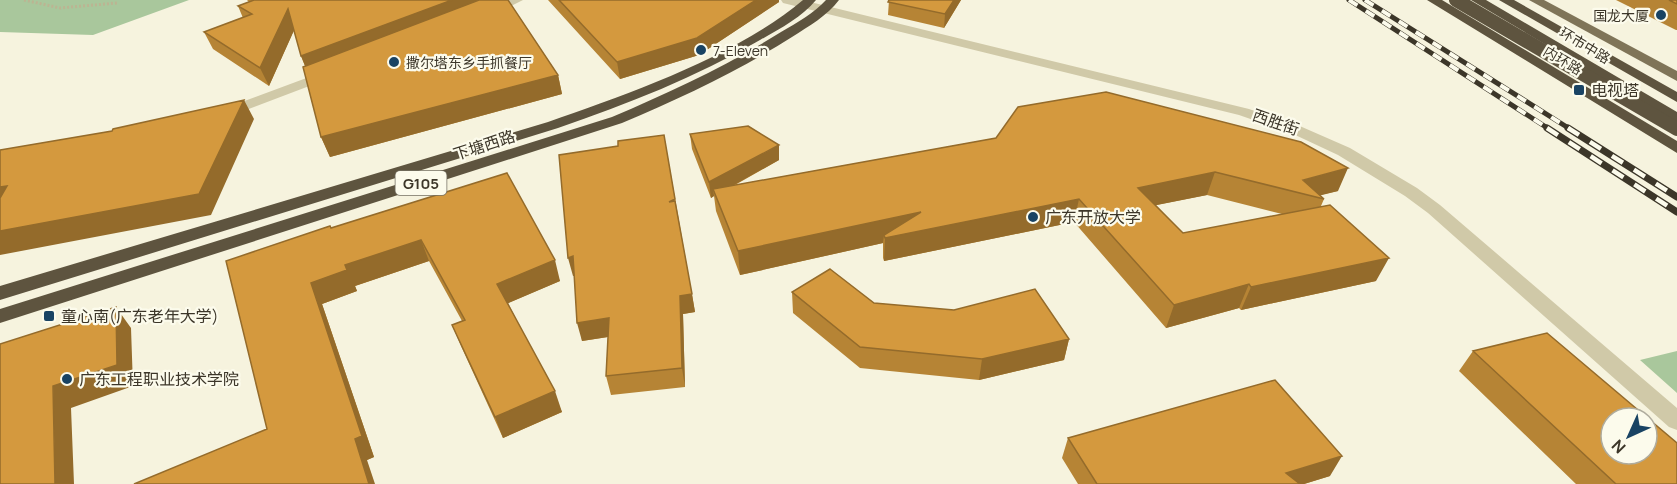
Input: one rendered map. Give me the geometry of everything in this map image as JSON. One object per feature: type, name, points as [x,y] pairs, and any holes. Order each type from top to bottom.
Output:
[{"type":"highway","name":"内环路","points":[[1433,0],[1677,148]]},
{"type":"highway","points":[[1444,0],[1677,138]]},
{"type":"highway","name":"内环路","points":[[1456,0],[1677,129]]},
{"type":"highway","name":"环市中路","points":[[1505,0],[1677,98]]},
{"type":"highway","points":[[1482,3],[1492,28]]},
{"type":"highway","name":"环市中路","points":[[1482,3],[1677,118]]},
{"type":"highway","name":"下塘西路","points":[[0,293],[601,109],[666,83],[726,55],[818,4]]},
{"type":"highway","name":"下塘西路","points":[[0,316],[617,120],[737,66],[783,38],[818,4]]},
{"type":"main road","name":"环市中路","points":[[1535,0],[1677,77]]},
{"type":"street","points":[[471,18],[517,0]]},
{"type":"street","name":"西胜街","points":[[787,0],[818,4],[1244,112],[1344,149],[1402,183],[1434,209],[1677,421]]},
{"type":"street","points":[[206,119],[339,69]]},
{"type":"path","points":[[24,0],[60,8],[117,3]]},
{"type":"green space","points":[[0,0],[189,0],[93,35],[0,32]]},
{"type":"green space","points":[[1677,351],[1677,393],[1640,360]]},
{"type":"building","points":[[254,0],[452,0],[301,56],[288,9],[260,68],[204,32],[252,14],[238,6]]},
{"type":"building","points":[[479,0],[508,0],[558,75],[321,137],[303,67]]},
{"type":"building","points":[[559,0],[756,0],[697,38],[617,62]]},
{"type":"building","points":[[889,0],[954,0],[945,14],[888,2]]},
{"type":"building","points":[[1106,92],[1301,142],[1348,168],[1303,180],[1324,199],[1215,172],[1138,188],[1183,233],[1330,205],[1389,258],[1251,287],[1249,284],[1174,305],[1079,199],[885,238],[884,235],[921,212],[738,251],[713,189],[996,138],[1018,107]]},
{"type":"building","points":[[244,100],[199,194],[0,231],[0,198],[7,186],[0,187],[0,150],[112,131]]},
{"type":"building","points":[[748,126],[779,145],[709,182],[690,134]]},
{"type":"building","points":[[664,135],[675,199],[669,202],[675,201],[692,294],[680,296],[682,368],[606,376],[609,318],[577,323],[573,256],[568,258],[559,155],[618,146],[618,141]]},
{"type":"building","points":[[507,173],[555,260],[497,284],[555,391],[495,417],[452,325],[465,320],[421,240],[345,265],[347,270],[311,283],[362,436],[355,439],[369,484],[134,484],[267,429],[226,261],[330,226],[331,228]]},
{"type":"building","points":[[830,269],[874,303],[954,310],[1035,289],[1069,339],[982,359],[860,347],[792,292]]},
{"type":"building","points":[[116,307],[117,365],[53,386],[55,484],[0,484],[0,344]]},
{"type":"building","points":[[1547,333],[1633,406],[1599,406],[1599,466],[1659,466],[1659,428],[1677,443],[1677,484],[1616,484],[1473,351]]},
{"type":"building","points":[[1275,380],[1342,456],[1286,473],[1300,484],[1097,484],[1068,438]]},
{"type":"railway","points":[[1349,0],[1549,129]]},
{"type":"railway","points":[[1365,0],[1570,129]]},
{"type":"railway","points":[[1547,128],[1677,212]]},
{"type":"railway","points":[[1568,128],[1677,197]]},
{"type":"place","name":"国龙大厦","points":[[1661,15]]},
{"type":"place","name":"7-Eleven","points":[[701,50]]},
{"type":"place","name":"撒尔塔东乡手抓餐厅","points":[[394,62]]},
{"type":"place","name":"电视塔","points":[[1579,90]]},
{"type":"place","name":"广东开放大学","points":[[1033,217]]},
{"type":"place","name":"童心南(广东老年大学)","points":[[49,316]]},
{"type":"place","name":"广东工程职业技术学院","points":[[67,379]]}]
